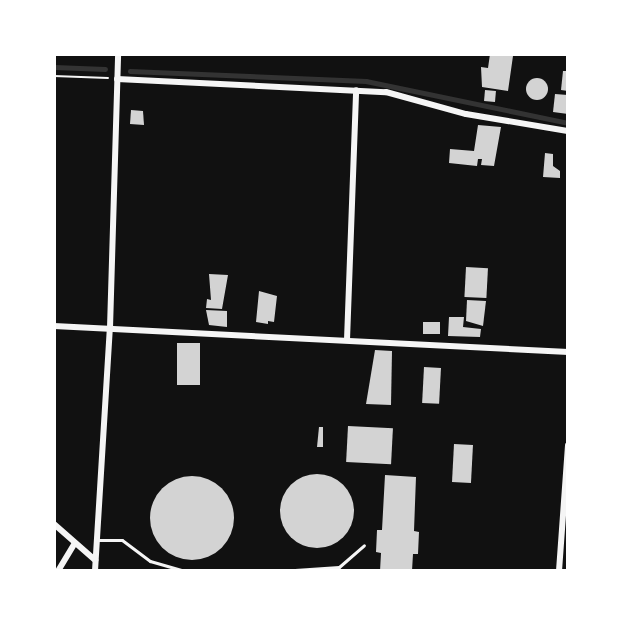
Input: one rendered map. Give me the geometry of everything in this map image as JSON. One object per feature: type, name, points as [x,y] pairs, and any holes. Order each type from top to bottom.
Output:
[{"type":"street","points":[[95,571],[110,328],[118,54]]},
{"type":"street","points":[[117,79],[386,92],[466,114],[568,131]]},
{"type":"street","points":[[347,340],[356,90]]},
{"type":"street","points":[[54,326],[568,351]]},
{"type":"street","points":[[559,571],[567,487],[568,445]]},
{"type":"street","points":[[54,524],[74,544],[95,560]]},
{"type":"street","points":[[58,571],[74,544]]},
{"type":"lane","points":[[97,540],[122,540],[150,561],[186,571]]},
{"type":"lane","points":[[280,571],[339,567],[364,545]]},
{"type":"path","points":[[54,76],[117,79]]},
{"type":"building","points":[[490,54],[513,56],[508,91],[482,87],[481,67],[488,68]]},
{"type":"building","points":[[563,71],[568,71],[568,91],[561,90]]},
{"type":"building","points":[[537,78],[547,85],[548,89],[541,99],[537,100],[527,93],[526,89],[533,79]]},
{"type":"building","points":[[485,90],[496,91],[495,102],[484,101]]},
{"type":"building","points":[[555,94],[568,95],[568,114],[553,112]]},
{"type":"building","points":[[131,110],[143,111],[144,125],[130,124]]},
{"type":"building","points":[[478,125],[501,127],[494,166],[481,165],[482,159],[478,159],[477,166],[449,163],[450,149],[474,151]]},
{"type":"building","points":[[545,153],[553,154],[553,166],[560,171],[560,178],[543,177]]},
{"type":"building","points":[[466,267],[488,268],[486,298],[464,297]]},
{"type":"building","points":[[209,274],[228,275],[222,309],[206,308],[207,299],[211,300]]},
{"type":"building","points":[[259,291],[277,296],[274,322],[268,321],[268,324],[256,322]]},
{"type":"building","points":[[467,300],[486,301],[483,326],[466,321]]},
{"type":"building","points":[[206,310],[227,311],[227,327],[209,325]]},
{"type":"building","points":[[449,317],[464,317],[463,327],[481,329],[480,337],[448,336]]},
{"type":"building","points":[[423,322],[440,322],[440,334],[423,334]]},
{"type":"building","points":[[177,343],[200,343],[200,385],[177,385]]},
{"type":"building","points":[[375,350],[392,351],[391,405],[366,404]]},
{"type":"building","points":[[424,367],[441,368],[439,404],[422,403]]},
{"type":"building","points":[[348,426],[393,428],[391,464],[346,462]]},
{"type":"building","points":[[319,427],[323,427],[323,447],[317,447]]},
{"type":"building","points":[[454,444],[473,445],[471,483],[452,482]]},
{"type":"building","points":[[317,474],[338,480],[348,490],[354,511],[348,532],[338,542],[317,548],[296,542],[286,532],[280,511],[286,490],[296,480]]},
{"type":"building","points":[[385,475],[416,477],[414,531],[419,532],[418,554],[413,554],[412,571],[380,571],[381,553],[376,552],[377,530],[382,530]]},
{"type":"building","points":[[192,476],[215,483],[227,495],[234,518],[227,541],[215,553],[192,560],[169,553],[157,541],[150,518],[157,495],[169,483]]},
{"type":"waterway","points":[[54,67],[105,69]]},
{"type":"waterway","points":[[130,71],[366,81],[568,123]]}]
